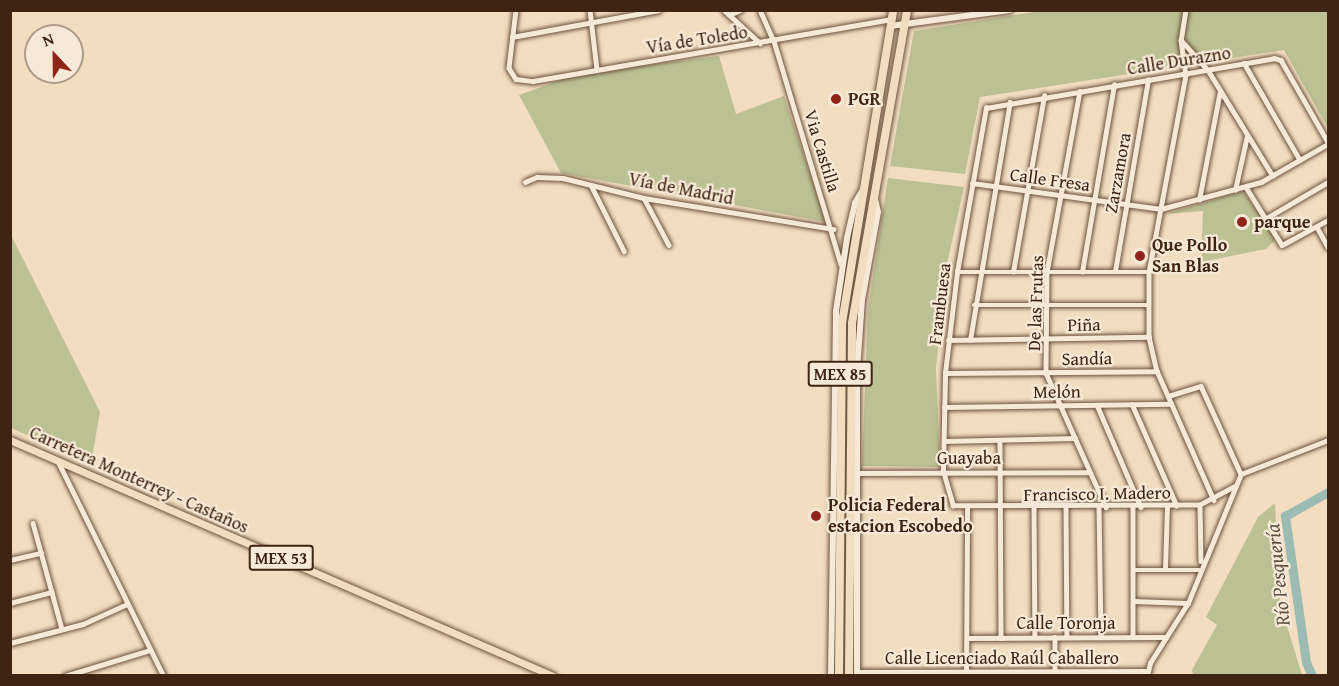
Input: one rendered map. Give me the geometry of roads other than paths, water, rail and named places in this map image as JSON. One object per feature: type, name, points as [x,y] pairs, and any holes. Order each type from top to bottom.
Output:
[{"type":"highway","name":"MEX 85","points":[[839,675],[844,561],[852,473],[852,323],[908,11]]},
{"type":"highway","name":"MEX 85","points":[[854,674],[844,561],[842,323],[892,19]]},
{"type":"main road","name":"Carretera Monterrey - Castaños","points":[[10,440],[552,675]]},
{"type":"street","points":[[516,10],[512,37],[659,10]]},
{"type":"street","points":[[590,10],[597,70]]},
{"type":"street","points":[[724,10],[760,43]]},
{"type":"street","points":[[729,15],[740,10]]},
{"type":"street","name":"Via Castilla","points":[[760,10],[774,41],[843,269]]},
{"type":"street","points":[[908,11],[892,19],[904,27],[1010,10]]},
{"type":"street","points":[[1186,10],[1181,40],[1186,75],[1149,272],[1149,337],[1157,371],[1214,500]]},
{"type":"street","name":"Vía de Toledo","points":[[512,37],[509,64],[516,79],[542,81],[892,19]]},
{"type":"street","points":[[1181,40],[1208,70],[1273,176]]},
{"type":"street","name":"Calle Durazno","points":[[987,106],[1186,75],[1270,58],[1281,60],[1329,143]]},
{"type":"street","points":[[1245,63],[1300,160]]},
{"type":"street","name":"Zarzamora","points":[[1115,271],[1148,80]]},
{"type":"street","points":[[1082,272],[1114,85]]},
{"type":"street","name":"De las Frutas","points":[[1080,91],[1047,272],[1046,374],[1106,507]]},
{"type":"street","points":[[1199,200],[1220,92]]},
{"type":"street","points":[[1013,272],[1044,96]]},
{"type":"street","points":[[970,340],[978,273],[1010,102]]},
{"type":"street","name":"Frambuesa","points":[[953,506],[944,472],[945,373],[957,272],[987,106]]},
{"type":"street","points":[[1234,190],[1247,136]]},
{"type":"street","points":[[1161,209],[1246,187],[1273,176],[1329,143]]},
{"type":"street","name":"Vía de Madrid","points":[[525,182],[550,176],[644,198],[833,230]]},
{"type":"street","points":[[1265,219],[1329,182]]},
{"type":"street","name":"Calle Fresa","points":[[972,183],[1161,209]]},
{"type":"street","points":[[591,184],[624,251]]},
{"type":"street","points":[[1246,187],[1277,241],[1285,244],[1329,220]]},
{"type":"street","points":[[831,675],[833,387],[843,269],[855,203],[863,189]]},
{"type":"street","points":[[644,198],[669,245]]},
{"type":"street","points":[[1317,227],[1329,247]]},
{"type":"street","points":[[957,272],[1149,272]]},
{"type":"street","points":[[974,305],[1148,305]]},
{"type":"street","name":"Piña","points":[[948,340],[1149,337]]},
{"type":"street","name":"Sandía","points":[[945,373],[1046,374],[1157,371]]},
{"type":"street","points":[[1168,396],[1201,386],[1241,474]]},
{"type":"street","points":[[1132,404],[1177,506]]},
{"type":"street","name":"Melón","points":[[944,407],[1171,404]]},
{"type":"street","points":[[1097,405],[1141,507]]},
{"type":"street","points":[[944,441],[1075,438]]},
{"type":"street","points":[[1147,674],[1166,637],[1188,603],[1199,570],[1241,474],[1281,455],[1329,440]]},
{"type":"street","points":[[1000,441],[1001,638]]},
{"type":"street","points":[[10,448],[21,444]]},
{"type":"street","points":[[58,461],[164,675]]},
{"type":"street","name":"Guayaba","points":[[852,473],[1089,471]]},
{"type":"street","points":[[852,473],[854,674]]},
{"type":"street","name":"Francisco I. Madero","points":[[953,506],[1066,508],[1200,505],[1214,500],[1236,486]]},
{"type":"street","points":[[1200,505],[1202,563]]},
{"type":"street","points":[[1099,507],[1101,636]]},
{"type":"street","points":[[1133,507],[1133,637]]},
{"type":"street","points":[[1165,569],[1167,507]]},
{"type":"street","points":[[966,671],[967,508]]},
{"type":"street","points":[[1034,508],[1035,637]]},
{"type":"street","points":[[1066,508],[1067,636]]},
{"type":"street","points":[[33,523],[62,629]]},
{"type":"street","points":[[10,560],[41,553]]},
{"type":"street","points":[[1134,570],[1199,570]]},
{"type":"street","points":[[10,603],[52,592]]},
{"type":"street","points":[[1134,602],[1188,603]]},
{"type":"street","points":[[10,643],[62,629],[127,604]]},
{"type":"street","points":[[1055,637],[1055,670]]},
{"type":"street","name":"Calle Toronja","points":[[967,638],[1166,637]]},
{"type":"street","points":[[65,675],[150,650]]},
{"type":"street","name":"Calle Licenciado Raúl Caballero","points":[[854,674],[1055,670],[1077,673],[1147,674]]},
{"type":"waterway","name":"Río Pesquería","points":[[1312,676],[1306,662],[1285,516],[1328,492]]},
{"type":"place","name":"PGR","points":[[836,99]]},
{"type":"place","name":"parque","points":[[1242,222]]},
{"type":"place","name":"Que Pollo San Blas","points":[[1140,256]]},
{"type":"place","name":"Policia Federal estacion Escobedo","points":[[816,516]]}]
